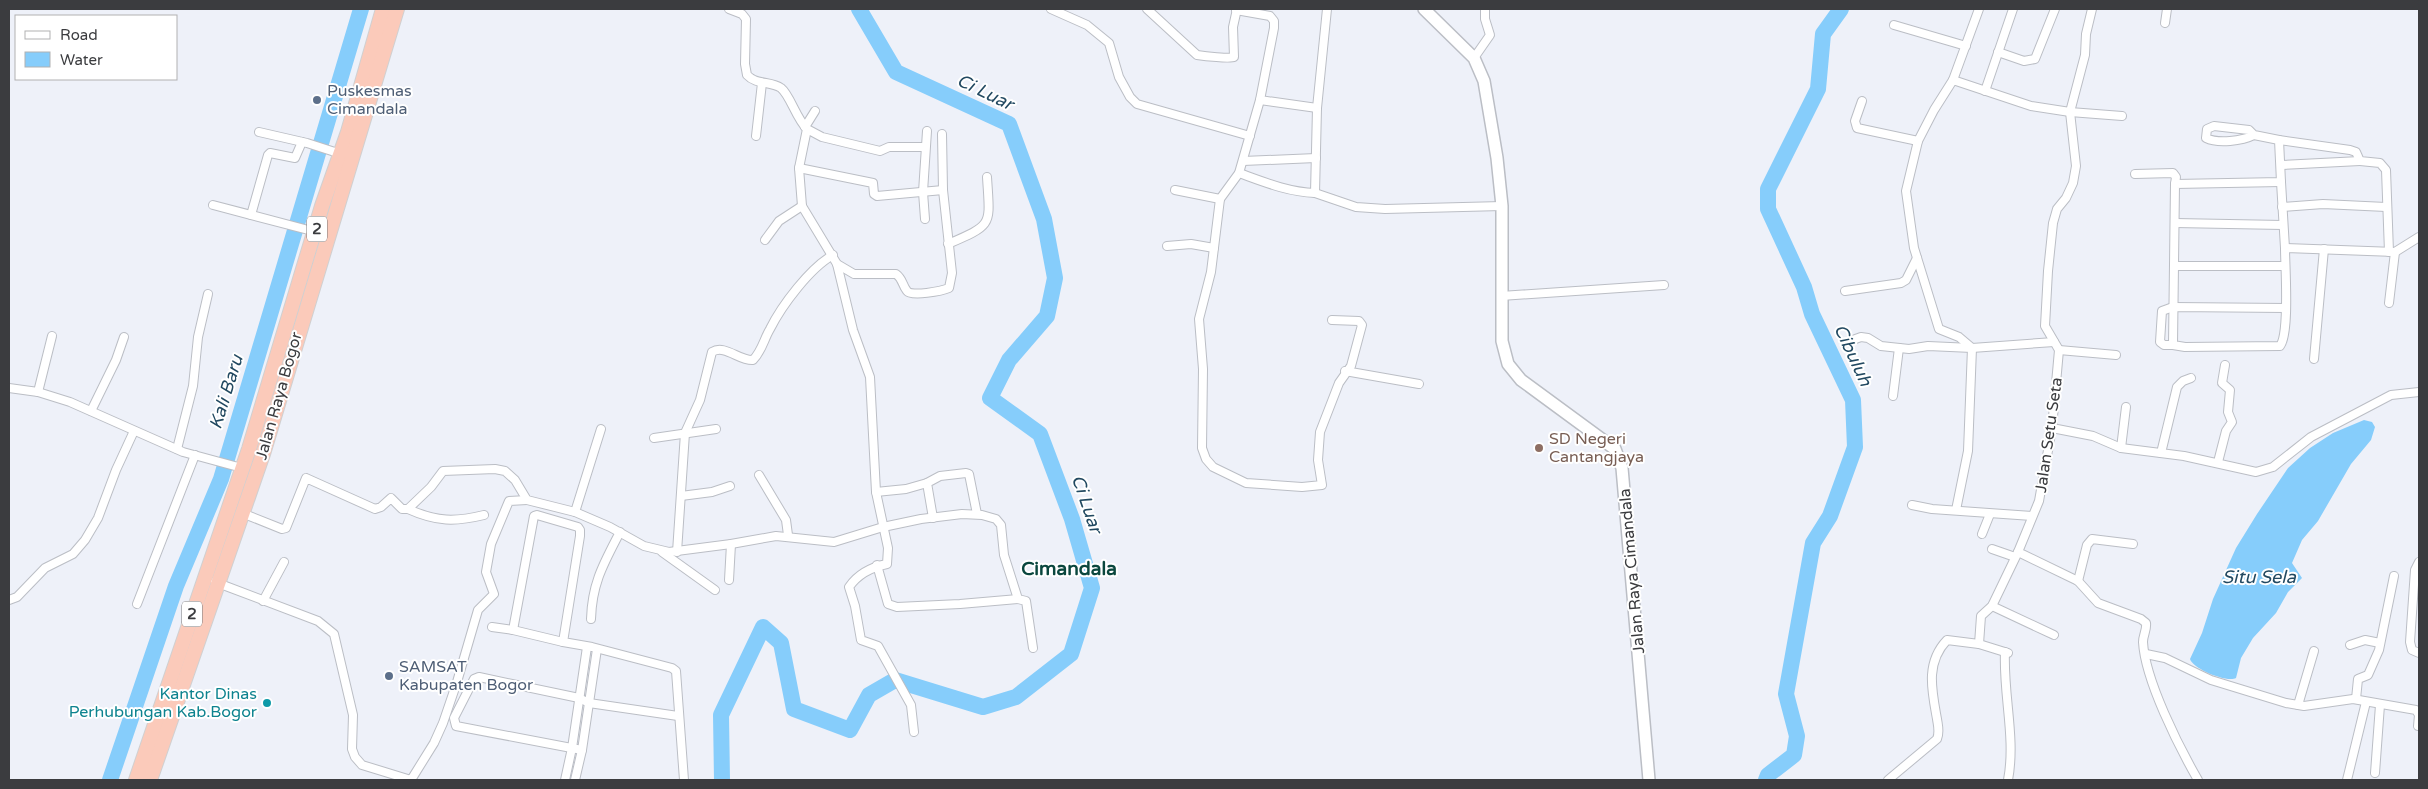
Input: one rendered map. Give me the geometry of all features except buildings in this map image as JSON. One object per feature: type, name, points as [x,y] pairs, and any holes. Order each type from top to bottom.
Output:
[{"type":"highway","name":"Jalan Raya Bogor","points":[[136,780],[204,577],[322,206],[335,152],[383,9]]},
{"type":"highway","name":"Jalan Raya Bogor","points":[[150,780],[263,454],[397,9]]},
{"type":"street","points":[[729,9],[745,16],[747,25],[745,70],[750,79],[780,88],[786,95],[797,118],[806,128],[822,137],[880,152],[889,147],[925,147]]},
{"type":"street","points":[[1051,9],[1087,25],[1109,43],[1119,77],[1130,97],[1137,104],[1250,136]]},
{"type":"street","points":[[1148,9],[1198,55],[1230,59],[1234,57],[1233,27],[1237,10],[1270,16],[1274,21],[1260,100],[1243,161],[1239,173],[1220,199],[1214,248],[1199,330],[1203,369],[1202,448],[1206,459],[1213,467],[1246,483],[1302,487],[1322,485],[1318,460],[1320,432],[1326,412],[1355,356],[1361,322],[1332,320]]},
{"type":"street","points":[[1315,193],[1317,108],[1327,9]]},
{"type":"street","points":[[1474,58],[1490,35],[1485,19],[1485,9]]},
{"type":"street","points":[[1972,348],[1958,337],[1939,329],[1917,258],[1909,219],[1906,191],[1918,141],[1934,110],[1953,80],[1979,9]]},
{"type":"street","points":[[1985,91],[2013,9]]},
{"type":"street","points":[[1998,52],[2024,61],[2035,59],[2055,9]]},
{"type":"street","points":[[2092,9],[2086,34],[2085,55],[2070,112],[2076,166],[2075,174],[2071,188],[2057,209],[2055,216],[2048,271],[2045,326],[2059,350],[2116,355]]},
{"type":"street","points":[[2165,23],[2167,9]]},
{"type":"street","name":"Jalan Raya Cimandala","points":[[1430,11],[1474,58],[1481,70],[1486,90],[1502,206],[1502,341],[1508,364],[1513,373],[1615,449],[1622,468],[1649,780]]},
{"type":"street","points":[[1894,25],[1966,46]]},
{"type":"street","points":[[1953,80],[2031,106],[2070,112],[2122,116]]},
{"type":"street","points":[[756,136],[762,83]]},
{"type":"street","points":[[1260,100],[1317,108]]},
{"type":"street","points":[[1862,101],[1855,121],[1857,128],[1918,141]]},
{"type":"street","points":[[815,111],[806,128],[800,168],[802,206],[837,264],[853,330],[870,377],[876,492],[888,548],[888,562],[853,580],[849,587],[855,606],[861,640],[878,646],[912,709],[914,732]]},
{"type":"street","points":[[2254,135],[2247,138],[2212,141],[2206,138],[2207,129],[2214,126],[2249,130],[2254,135],[2279,140],[2350,150],[2356,152],[2360,161]]},
{"type":"street","points":[[925,219],[923,192],[927,131]]},
{"type":"street","points":[[259,132],[306,142],[335,152]]},
{"type":"street","points":[[837,264],[854,274],[896,274],[910,293],[945,289],[951,284],[943,190],[942,134]]},
{"type":"street","points":[[2279,140],[2285,248],[2286,308],[2283,341],[2280,346],[2185,347],[2164,345],[2160,342],[2162,311],[2173,308],[2286,308]]},
{"type":"street","points":[[251,215],[268,155],[294,158],[306,142]]},
{"type":"street","points":[[1243,161],[1316,158]]},
{"type":"street","points":[[2281,164],[2360,161],[2380,163],[2384,166],[2386,207],[2392,252],[2389,303]]},
{"type":"street","points":[[800,168],[847,176],[849,179],[873,183],[874,194],[877,196],[943,190]]},
{"type":"street","points":[[1239,173],[1299,193],[1315,193],[1356,207],[1385,209],[1502,206]]},
{"type":"street","points":[[2135,174],[2173,173],[2176,177],[2173,345]]},
{"type":"street","points":[[948,244],[978,231],[987,222],[990,212],[987,177]]},
{"type":"street","points":[[2175,184],[2281,182]]},
{"type":"street","points":[[1175,190],[1220,199]]},
{"type":"street","points":[[2282,207],[2322,204],[2386,207]]},
{"type":"street","points":[[213,205],[313,231]]},
{"type":"street","points":[[765,240],[779,221],[802,206]]},
{"type":"street","points":[[2175,223],[2283,225]]},
{"type":"street","points":[[2285,248],[2392,252],[2419,237]]},
{"type":"street","points":[[1167,246],[1191,244],[1214,248]]},
{"type":"street","points":[[2314,359],[2324,249]]},
{"type":"street","points":[[678,552],[685,433],[700,400],[712,352],[726,351],[753,360],[761,350],[770,328],[794,294],[820,262],[833,255]]},
{"type":"street","points":[[1845,291],[1901,283],[1906,280],[1917,258]]},
{"type":"street","points":[[2175,266],[2285,266]]},
{"type":"street","points":[[1501,296],[1664,285]]},
{"type":"street","points":[[177,449],[192,386],[198,337],[208,294]]},
{"type":"street","points":[[38,392],[52,336]]},
{"type":"street","points":[[91,411],[116,360],[124,337]]},
{"type":"street","points":[[1850,341],[1861,337],[1868,338],[1881,346],[1909,349],[1928,346],[1972,348],[2033,346],[2054,342]]},
{"type":"street","points":[[1893,396],[1899,348]]},
{"type":"street","points":[[1956,510],[1968,451],[1972,348]]},
{"type":"street","name":"Jalan Setu Seta","points":[[1979,644],[1980,619],[1992,606],[2016,555],[2042,491],[2052,428],[2059,350]]},
{"type":"street","points":[[2218,462],[2226,431],[2232,422],[2228,412],[2230,390],[2222,383],[2225,365]]},
{"type":"street","points":[[1346,371],[1419,384]]},
{"type":"street","points":[[2161,453],[2177,387],[2191,378]]},
{"type":"street","points":[[9,388],[38,392],[91,411],[177,449],[238,467]]},
{"type":"street","points":[[2052,428],[2093,436],[2121,448],[2218,462],[2250,472],[2266,470],[2312,437],[2391,395],[2419,392]]},
{"type":"street","points":[[2121,448],[2126,407]]},
{"type":"street","points":[[575,512],[601,429]]},
{"type":"street","points":[[654,438],[716,429]]},
{"type":"street","points":[[9,600],[18,597],[45,568],[73,554],[85,540],[98,518],[116,470],[134,431]]},
{"type":"street","points":[[137,604],[195,455]]},
{"type":"street","points":[[408,509],[417,504],[431,487],[438,474],[451,469],[506,471],[515,480],[527,500]]},
{"type":"street","points":[[876,492],[906,489],[927,483],[940,476],[968,473],[977,514]]},
{"type":"street","points":[[759,475],[786,520],[788,535]]},
{"type":"street","points":[[242,513],[286,528],[306,478],[379,509],[391,498],[402,508],[434,519],[458,521],[484,515]]},
{"type":"street","points":[[927,483],[934,518]]},
{"type":"street","points":[[682,496],[712,492],[730,486]]},
{"type":"street","points":[[204,577],[318,621],[334,634],[353,715],[352,749],[355,757],[362,765],[411,780],[434,743],[458,682],[478,610],[494,594],[486,572],[491,544],[508,501],[527,500],[575,512],[620,532],[644,546],[658,550],[678,552],[788,535],[823,543],[834,542],[882,527],[934,518],[977,514],[996,519],[1001,525],[1004,556],[1018,599]]},
{"type":"street","points":[[1912,505],[1990,514],[2032,516]]},
{"type":"street","points":[[1982,534],[1990,514]]},
{"type":"street","points":[[513,630],[534,516],[537,515],[578,527],[580,530],[563,642]]},
{"type":"street","points":[[591,619],[591,602],[599,573],[620,532]]},
{"type":"street","points":[[2078,581],[2087,545],[2092,539],[2133,544]]},
{"type":"street","points":[[729,580],[731,544]]},
{"type":"street","points":[[1992,549],[2016,555],[2078,581],[2098,603],[2141,619],[2146,623],[2143,641],[2156,691],[2172,732],[2195,779]]},
{"type":"street","points":[[658,550],[715,590]]},
{"type":"street","points":[[263,601],[284,562]]},
{"type":"street","points":[[2419,562],[2415,570],[2410,642],[2412,650],[2419,653]]},
{"type":"street","points":[[877,566],[885,598],[888,604],[896,607],[1018,599],[1026,601],[1033,648]]},
{"type":"street","points":[[2356,699],[2358,679],[2368,675],[2380,644],[2394,576]]},
{"type":"street","points":[[1992,606],[2054,635]]},
{"type":"street","points":[[492,627],[587,646],[672,668],[676,671],[684,780]]},
{"type":"street","points":[[1888,780],[1939,736],[1930,676],[1932,665],[1945,641],[1950,640],[1979,644],[2007,653],[2005,678],[2011,739],[2011,766],[2008,780]]},
{"type":"street","points":[[2350,645],[2365,640],[2380,644]]},
{"type":"street","points":[[564,780],[572,748],[587,646]]},
{"type":"street","points":[[575,780],[582,750],[597,649]]},
{"type":"street","points":[[2298,705],[2314,651]]},
{"type":"street","points":[[2146,654],[2158,655],[2224,684],[2267,698],[2298,705],[2356,699],[2416,710],[2419,715],[2418,726]]},
{"type":"street","points":[[582,750],[456,726],[454,718],[477,677],[578,698],[589,703],[678,716]]},
{"type":"street","points":[[2347,780],[2366,702]]},
{"type":"street","points":[[2376,773],[2380,704]]},
{"type":"water","name":"Situ Sela","points":[[2364,420],[2372,422],[2375,427],[2371,440],[2351,464],[2318,521],[2302,540],[2292,563],[2302,578],[2288,592],[2276,613],[2253,638],[2241,658],[2236,678],[2225,679],[2197,667],[2190,659],[2202,633],[2213,599],[2236,548],[2288,468],[2310,448],[2333,433]]},
{"type":"waterway","name":"Kali Baru","points":[[110,780],[176,586],[221,479],[361,9]]},
{"type":"waterway","name":"Ci Luar","points":[[722,780],[721,715],[763,627],[781,643],[794,709],[850,730],[869,695],[895,680],[983,707],[1016,697],[1071,654],[1092,588],[1072,519],[1040,434],[990,398],[1009,360],[1047,316],[1055,278],[1044,219],[1009,124],[896,72],[859,9]]},
{"type":"waterway","name":"Cibuluh","points":[[1766,780],[1768,775],[1794,755],[1797,736],[1786,694],[1813,543],[1830,516],[1855,447],[1853,400],[1812,314],[1804,287],[1768,209],[1768,189],[1818,89],[1823,34],[1841,9]]},
{"type":"place","name":"Puskesmas Cimandala","points":[[317,100]]},
{"type":"place","name":"SD Negeri Cantangjaya","points":[[1539,448]]},
{"type":"place","name":"SAMSAT Kabupaten Bogor","points":[[389,676]]},
{"type":"place","name":"Kantor Dinas Perhubungan Kab.Bogor","points":[[267,703]]},
{"type":"district","name":"Cimandala","points":[[1069,569]]}]
